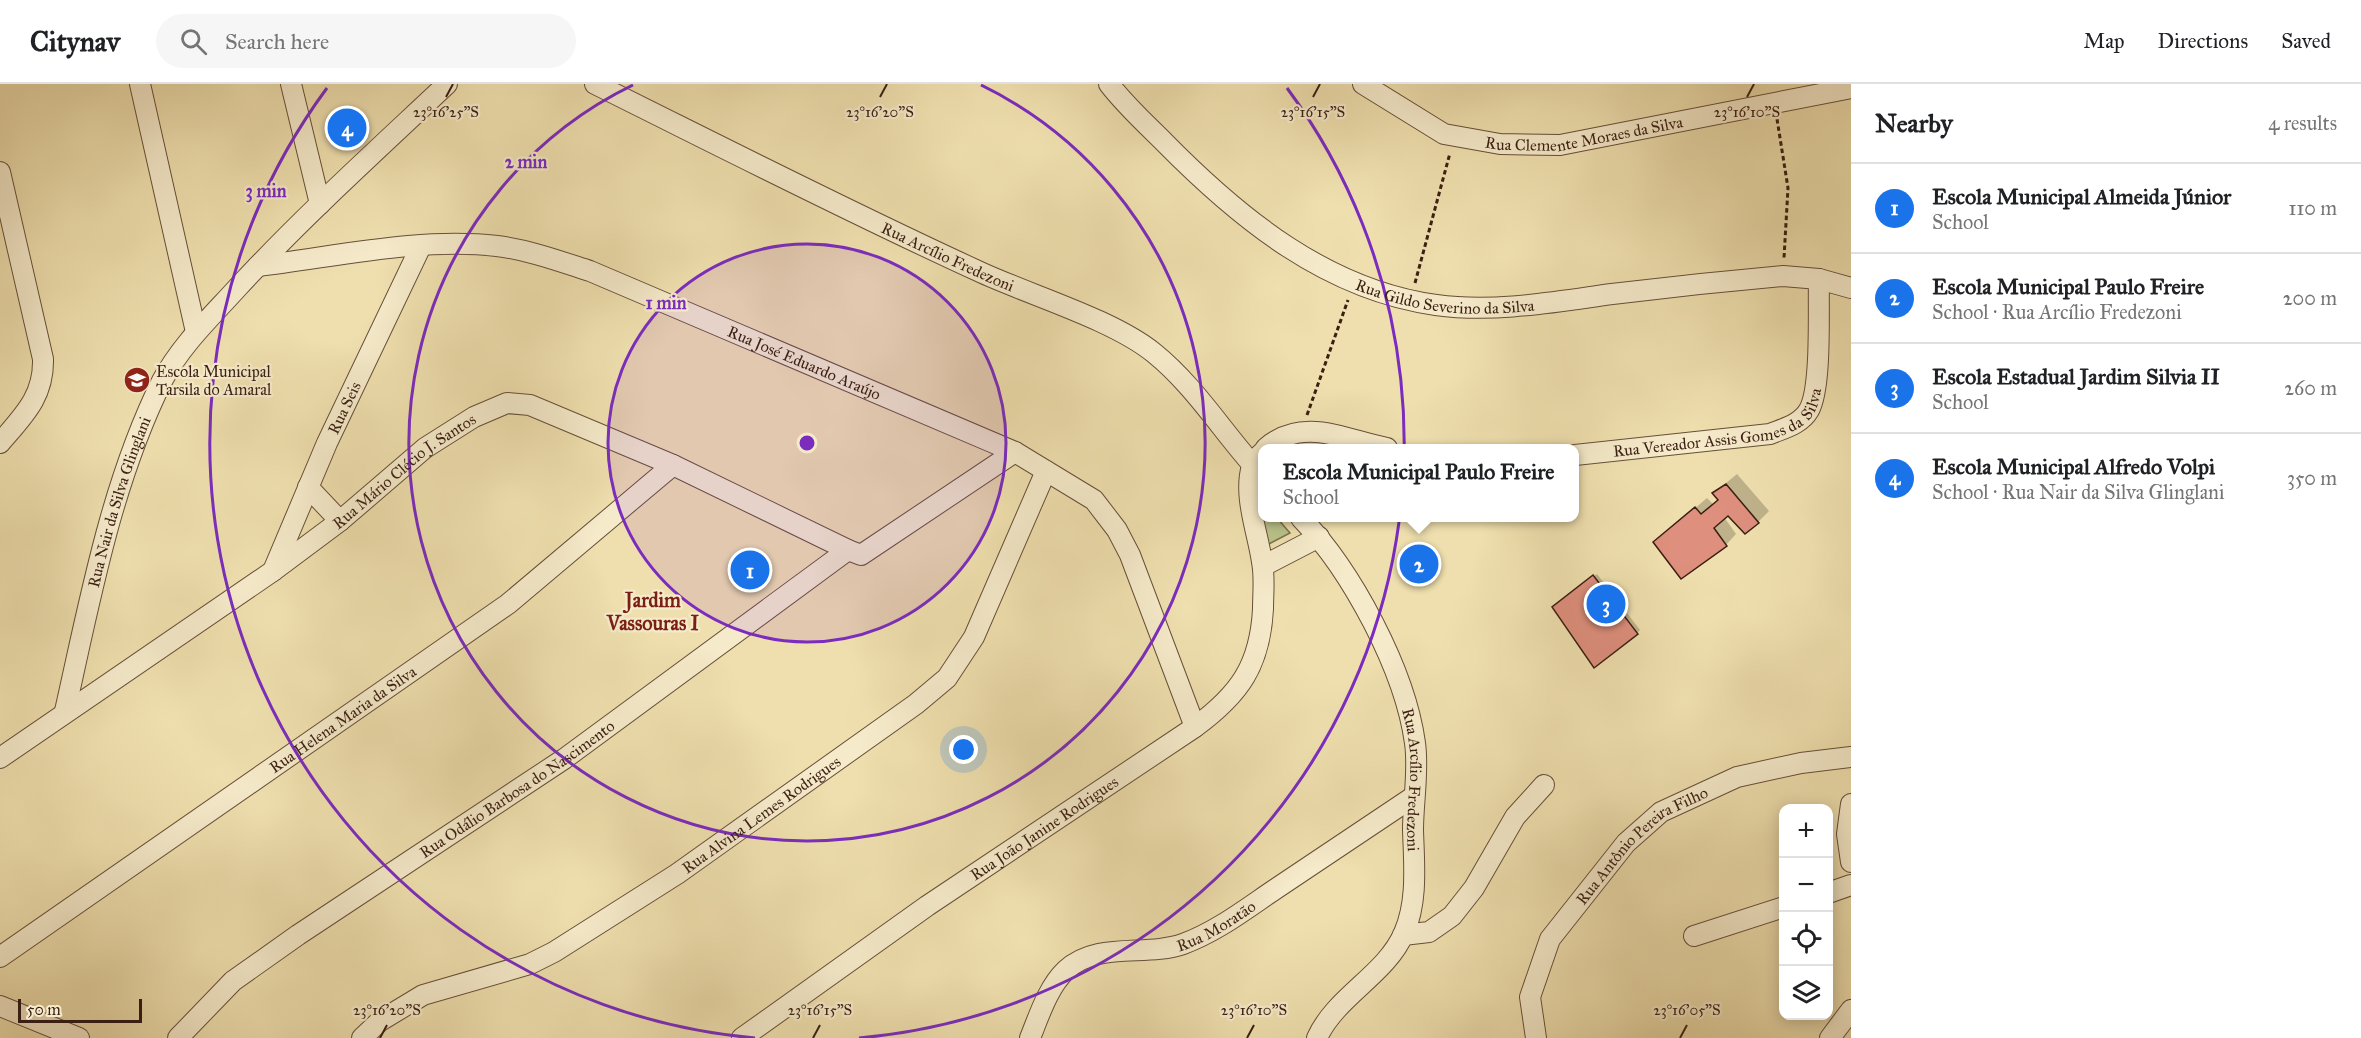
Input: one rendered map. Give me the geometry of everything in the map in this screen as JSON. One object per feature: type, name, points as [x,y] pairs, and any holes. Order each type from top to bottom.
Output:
[{"type":"street","points":[[140,84],[196,332]]},
{"type":"street","points":[[291,84],[320,204]]},
{"type":"street","name":"Rua Nair da Silva Glinglani","points":[[65,711],[121,482],[163,380],[196,332],[258,266],[447,84]]},
{"type":"street","name":"Rua Arcílio Fredezoni","points":[[595,84],[864,218],[1119,332],[1154,352],[1258,463]]},
{"type":"street","name":"Rua Gildo Severino da Silva","points":[[1109,84],[1123,102],[1204,183],[1263,231],[1354,284],[1411,300],[1437,305],[1512,308],[1783,276],[1819,279],[1851,288]]},
{"type":"street","name":"Rua Clemente Moraes da Silva","points":[[1363,84],[1413,117],[1444,134],[1500,144],[1560,145],[1851,88]]},
{"type":"street","points":[[0,172],[42,359],[43,374],[40,391],[31,408],[0,443]]},
{"type":"street","name":"Rua José Eduardo Araújo","points":[[258,266],[421,246],[497,246],[538,255],[590,271],[1016,452],[1094,500],[1118,530],[1195,727]]},
{"type":"street","name":"Rua Seis","points":[[273,571],[308,487],[421,246]]},
{"type":"street","name":"Rua Vereador Assis Gomes da Silva","points":[[1579,455],[1770,434],[1798,422],[1810,409],[1816,379],[1819,279]]},
{"type":"street","name":"Rua Mário Clécio J. Santos","points":[[0,758],[65,711],[273,571],[340,520],[425,448],[474,417],[507,404],[530,405],[673,465],[854,553]]},
{"type":"street","points":[[1271,444],[1279,438],[1301,430],[1368,444]]},
{"type":"street","name":"Rua Odálio Barbosa do Nascimento","points":[[178,1038],[233,981],[298,935],[564,759],[854,553],[1016,452]]},
{"type":"street","name":"Rua Helena Maria da Silva","points":[[0,957],[508,604],[673,465]]},
{"type":"street","name":"Rua João Janine Rodrigues","points":[[742,1038],[927,906],[1218,710],[1249,674],[1262,639],[1263,566],[1249,484],[1258,466]]},
{"type":"street","name":"Rua Alvina Lemes Rodrigues","points":[[362,1038],[380,1021],[423,995],[530,964],[554,952],[677,874],[916,704],[947,678],[974,638],[1046,471]]},
{"type":"street","points":[[308,487],[340,520]]},
{"type":"street","name":"Rua Arcílio Fredezoni","points":[[1305,522],[1319,537],[1380,638],[1402,689],[1416,744],[1412,908],[1403,935],[1391,954],[1337,1008],[1322,1026],[1317,1038]]},
{"type":"street","points":[[1263,566],[1319,537]]},
{"type":"street","name":"Rua Antônio Pereira Filho","points":[[1536,1038],[1530,997],[1550,939],[1626,843],[1661,812],[1737,777],[1801,763],[1851,757]]},
{"type":"street","points":[[1403,935],[1429,932],[1452,916],[1474,888],[1515,817],[1544,785]]},
{"type":"street","name":"Rua Moratão","points":[[1030,1038],[1044,1003],[1065,971],[1082,959],[1106,952],[1150,950],[1183,944],[1222,925],[1413,797]]},
{"type":"street","points":[[1851,804],[1847,834],[1851,862]]},
{"type":"street","points":[[1833,891],[1851,885]]},
{"type":"street","points":[[1694,936],[1779,909]]},
{"type":"street","points":[[0,1006],[79,1038]]},
{"type":"street","points":[[1830,1038],[1851,1010]]},
{"type":"path","points":[[1774,102],[1788,188],[1783,276]]},
{"type":"path","points":[[1411,300],[1454,136]]},
{"type":"path","points":[[1301,430],[1354,284]]},
{"type":"green space","points":[[1262,522],[1280,522],[1290,533],[1267,545]]},
{"type":"building","points":[[1726,484],[1759,523],[1745,534],[1728,516],[1714,528],[1727,546],[1681,579],[1653,542],[1695,507],[1701,514],[1718,500],[1712,493]]},
{"type":"building","points":[[1593,575],[1638,634],[1594,668],[1552,607]]},
{"type":"place","name":"Escola Municipal Alfredo Volpi","points":[[347,128]]},
{"type":"place","name":"Escola Municipal Tarsila do Amaral","points":[[137,380]]},
{"type":"place","name":"Escola Municipal Paulo Freire","points":[[1419,564]]},
{"type":"place","name":"Escola Municipal Almeida Júnior","points":[[750,570]]},
{"type":"place","name":"Escola Estadual Jardim Silvia II","points":[[1606,604]]},
{"type":"district","name":"Jardim Vassouras I","points":[[653,612]]}]
